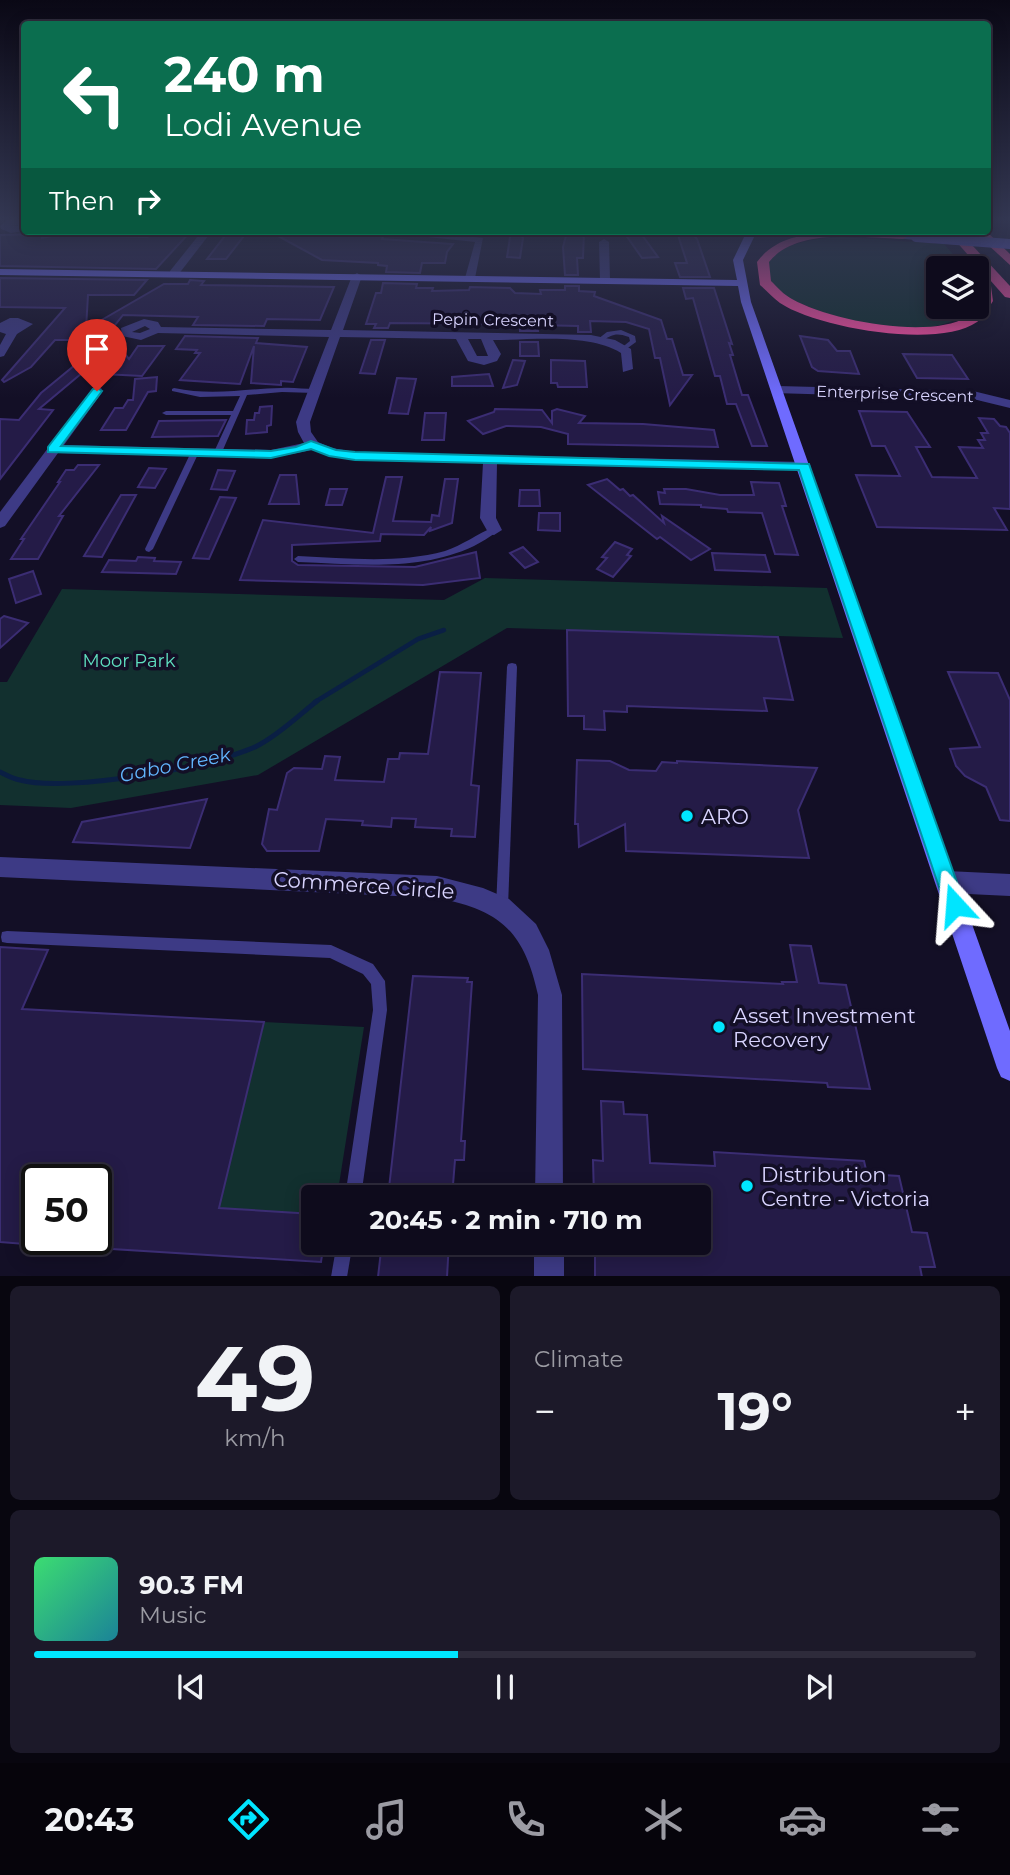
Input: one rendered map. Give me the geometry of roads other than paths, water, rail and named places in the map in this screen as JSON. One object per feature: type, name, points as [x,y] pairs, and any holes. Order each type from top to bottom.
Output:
[{"type":"highway","points":[[766,280],[776,294],[822,318],[874,329],[910,331],[946,328],[971,319]]},
{"type":"highway","points":[[997,280],[1010,294]]},
{"type":"main road","points":[[574,280],[741,283]]},
{"type":"main road","points":[[741,280],[1010,1068]]},
{"type":"street","points":[[356,280],[303,422],[303,432],[311,445],[333,454],[355,456],[804,467]]},
{"type":"street","points":[[0,353],[10,339],[4,329]]},
{"type":"street","name":"Pepin Crescent","points":[[156,330],[601,339],[627,352],[627,369]]},
{"type":"street","points":[[460,336],[472,358],[484,361],[493,358],[495,354],[485,336]]},
{"type":"street","name":"Enterprise Crescent","points":[[778,390],[973,396],[1010,404]]},
{"type":"street","points":[[0,523],[97,391]]},
{"type":"street","points":[[52,449],[285,453],[311,445]]},
{"type":"street","points":[[490,460],[488,518],[494,530]]},
{"type":"street","name":"Commerce Circle","points":[[0,867],[438,887],[468,892],[502,907],[512,914],[531,936],[545,963],[550,995],[549,1185]]},
{"type":"street","points":[[947,882],[1010,885]]},
{"type":"street","points":[[549,1255],[549,1276]]},
{"type":"lane","points":[[174,390],[212,397],[278,390],[315,391]]},
{"type":"lane","points":[[218,452],[244,395]]},
{"type":"lane","points":[[166,413],[236,413]]},
{"type":"lane","points":[[149,549],[195,452]]},
{"type":"lane","points":[[298,559],[412,562],[477,543],[494,530]]},
{"type":"lane","points":[[502,907],[512,667]]},
{"type":"lane","points":[[7,937],[331,952],[368,969],[378,981],[380,1010],[355,1185]]},
{"type":"lane","points":[[339,1276],[343,1255]]},
{"type":"waterway","name":"Gabo Creek","points":[[315,702],[418,639],[444,630]]},
{"type":"waterway","name":"Gabo Creek","points":[[0,772],[20,780],[71,783],[140,776],[208,762],[257,746],[281,731],[317,701]]},
{"type":"place","name":"ARO","points":[[687,816]]},
{"type":"place","name":"Asset Investment Recovery","points":[[719,1027]]},
{"type":"place","name":"Distribution Centre - Victoria","points":[[747,1186]]},
{"type":"park label","name":"Moor Park","points":[[129,661]]}]
